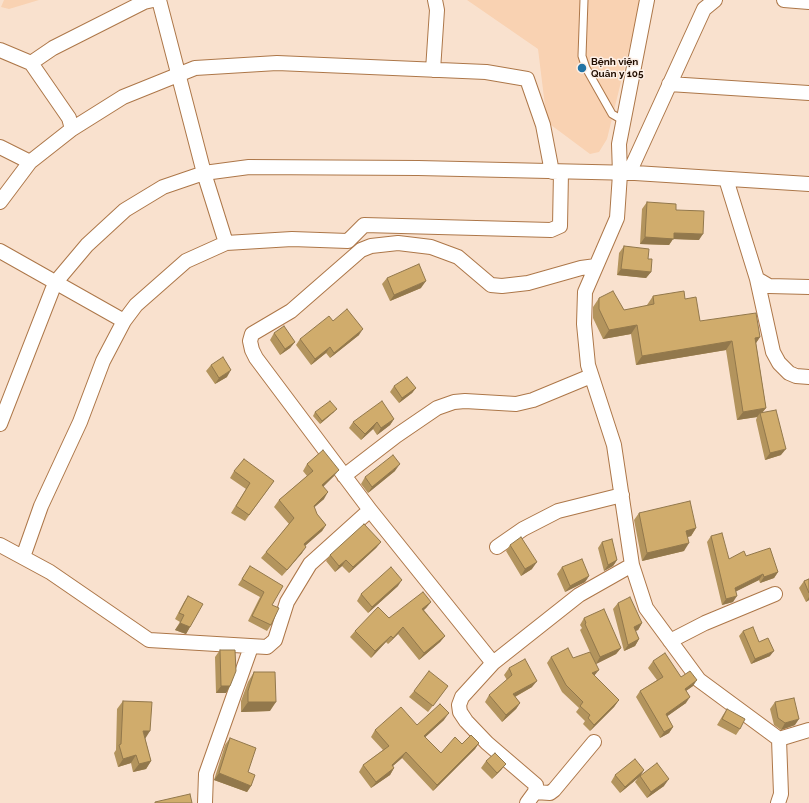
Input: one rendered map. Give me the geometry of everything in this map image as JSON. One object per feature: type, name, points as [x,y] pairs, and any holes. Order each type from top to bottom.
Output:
[{"type":"street","points":[[31,63],[60,44],[144,2],[152,0]]},
{"type":"street","points":[[160,0],[204,173],[226,242]]},
{"type":"street","points":[[433,70],[437,10],[435,0]]},
{"type":"street","points":[[624,173],[619,144],[647,0]]},
{"type":"street","points":[[715,0],[704,9],[669,84],[624,173],[617,218],[585,292],[584,324],[588,365],[614,445],[632,566],[646,608],[699,680],[779,739]]},
{"type":"street","points":[[784,0],[809,2]]},
{"type":"street","points":[[0,50],[31,63],[69,118],[72,129]]},
{"type":"street","points":[[0,202],[30,162],[72,129],[123,97],[195,68],[276,63],[486,72],[527,79],[556,172],[560,226],[551,230],[364,224],[348,241],[292,239],[226,242],[186,261],[136,305],[124,321],[103,361],[80,422],[41,506],[23,557]]},
{"type":"street","points":[[669,84],[809,93]]},
{"type":"street","points":[[0,147],[30,162]]},
{"type":"street","points":[[0,424],[55,283],[87,245],[125,210],[163,187],[204,173],[249,167],[418,168],[624,173],[809,184]]},
{"type":"street","points":[[726,179],[756,279],[768,338],[776,357],[789,373],[796,376],[809,377]]},
{"type":"street","points":[[493,662],[370,510],[256,358],[250,342],[252,334],[291,311],[361,250],[371,246],[398,243],[431,247],[458,258],[491,285],[502,286],[528,283],[575,269],[596,266]]},
{"type":"street","points":[[0,251],[124,321]]},
{"type":"street","points":[[756,279],[769,286],[809,287]]},
{"type":"street","points":[[344,476],[396,436],[437,408],[454,402],[465,401],[516,404],[533,400],[591,376]]},
{"type":"street","points":[[496,547],[523,528],[558,511],[622,495]]},
{"type":"street","points":[[0,545],[50,572],[149,640],[267,647],[275,640],[288,602],[310,564],[370,510]]},
{"type":"street","points":[[531,798],[536,785],[487,743],[466,721],[460,712],[459,705],[462,697],[493,662],[579,595],[632,566]]},
{"type":"street","points":[[670,641],[705,623],[775,594]]},
{"type":"street","points":[[205,803],[206,774],[251,647]]},
{"type":"street","points":[[779,739],[809,730]]},
{"type":"street","points":[[778,803],[781,794],[779,739]]},
{"type":"street","points":[[531,798],[550,793],[554,790],[594,742]]},
{"type":"lane","points":[[584,0],[582,56],[586,68],[612,114],[624,121]]},
{"type":"shaded area","points":[[4,0],[39,0],[9,9],[1,7]]},
{"type":"shaded area","name":"Bệnh viện Quân y 105","points":[[467,0],[641,0],[607,139],[599,152],[590,154],[547,122],[538,49]]},
{"type":"building","points":[[647,202],[676,204],[676,210],[704,211],[703,234],[674,233],[674,239],[645,237]]},
{"type":"building","points":[[624,246],[649,249],[648,259],[652,259],[651,272],[621,269]]},
{"type":"building","points":[[419,264],[426,281],[394,295],[387,278]]},
{"type":"building","points":[[613,291],[624,310],[654,304],[653,296],[684,291],[685,299],[696,297],[700,321],[756,313],[760,337],[755,338],[766,408],[743,412],[732,341],[642,356],[637,325],[609,330],[599,309],[599,298]]},
{"type":"building","points":[[347,309],[363,329],[334,353],[330,347],[315,359],[300,339],[329,316],[333,321]]},
{"type":"building","points":[[284,326],[295,342],[285,349],[274,333]]},
{"type":"building","points":[[223,357],[231,370],[219,378],[211,365]]},
{"type":"building","points":[[407,377],[416,388],[402,398],[394,386]]},
{"type":"building","points":[[330,401],[337,409],[322,421],[315,412]]},
{"type":"building","points":[[382,401],[394,419],[381,428],[377,422],[365,434],[353,422]]},
{"type":"building","points":[[776,410],[786,449],[770,453],[760,413]]},
{"type":"building","points":[[323,450],[339,470],[322,485],[328,492],[314,506],[317,514],[326,525],[304,544],[306,547],[287,570],[266,552],[294,518],[279,500],[313,471],[307,464]]},
{"type":"building","points":[[393,455],[400,464],[372,487],[365,477]]},
{"type":"building","points":[[244,459],[274,481],[249,515],[236,506],[250,483],[234,471]]},
{"type":"building","points":[[690,501],[696,528],[686,531],[689,543],[647,553],[639,513]]},
{"type":"building","points":[[364,524],[381,542],[353,567],[346,560],[339,566],[330,555]]},
{"type":"building","points":[[722,533],[729,559],[744,551],[746,556],[770,548],[778,572],[764,577],[763,574],[735,588],[737,596],[726,599],[711,536]]},
{"type":"building","points":[[521,537],[537,562],[525,569],[510,545]]},
{"type":"building","points":[[612,539],[617,560],[608,565],[602,542]]},
{"type":"building","points":[[582,559],[589,576],[570,586],[562,567]]},
{"type":"building","points":[[250,566],[283,586],[272,605],[279,608],[271,625],[252,616],[264,592],[242,579]]},
{"type":"building","points":[[391,567],[402,580],[372,607],[361,594]]},
{"type":"building","points":[[809,579],[809,593],[804,581]]},
{"type":"building","points":[[423,592],[431,602],[422,609],[445,636],[424,653],[403,627],[393,638],[391,636],[375,651],[355,631],[378,607],[389,618]]},
{"type":"building","points":[[188,596],[203,604],[190,627],[180,623],[184,615],[179,613]]},
{"type":"building","points":[[630,597],[642,623],[634,627],[639,639],[628,645],[618,603]]},
{"type":"building","points":[[604,609],[621,648],[600,657],[585,624],[584,618]]},
{"type":"building","points":[[753,627],[759,642],[768,638],[774,651],[755,659],[743,631]]},
{"type":"building","points":[[568,648],[573,658],[590,652],[599,670],[592,673],[619,700],[594,725],[588,718],[590,715],[580,706],[583,702],[566,685],[551,657]]},
{"type":"building","points":[[220,650],[235,650],[236,671],[230,686],[221,686]]},
{"type":"building","points":[[665,653],[681,677],[690,671],[697,680],[685,689],[690,697],[666,714],[673,727],[664,732],[640,691],[663,677],[653,661]]},
{"type":"building","points":[[525,659],[537,681],[513,694],[520,703],[506,715],[489,695],[512,675],[509,668]]},
{"type":"building","points":[[429,671],[448,686],[433,706],[414,691]]},
{"type":"building","points":[[254,672],[275,672],[276,702],[248,702],[248,691]]},
{"type":"building","points":[[794,698],[799,719],[785,723],[778,718],[775,702]]},
{"type":"building","points":[[123,701],[152,702],[150,731],[143,731],[151,761],[139,764],[136,755],[123,759],[119,745],[121,744]]},
{"type":"building","points":[[440,704],[449,713],[424,736],[441,753],[455,737],[462,744],[471,735],[479,743],[437,785],[406,752],[392,765],[394,768],[376,782],[363,765],[389,746],[375,730],[401,707],[417,725]]},
{"type":"building","points":[[727,709],[745,719],[740,729],[722,719]]},
{"type":"building","points":[[230,738],[256,748],[248,772],[255,775],[251,786],[219,773]]},
{"type":"building","points":[[495,753],[506,764],[497,773],[486,761]]},
{"type":"building","points":[[635,759],[644,770],[625,787],[615,775]]},
{"type":"building","points":[[657,763],[669,779],[651,792],[640,776]]},
{"type":"building","points":[[190,794],[192,803],[155,803],[155,802]]},
{"type":"place","name":"Bệnh viện Quân y 105","points":[[582,68]]}]
